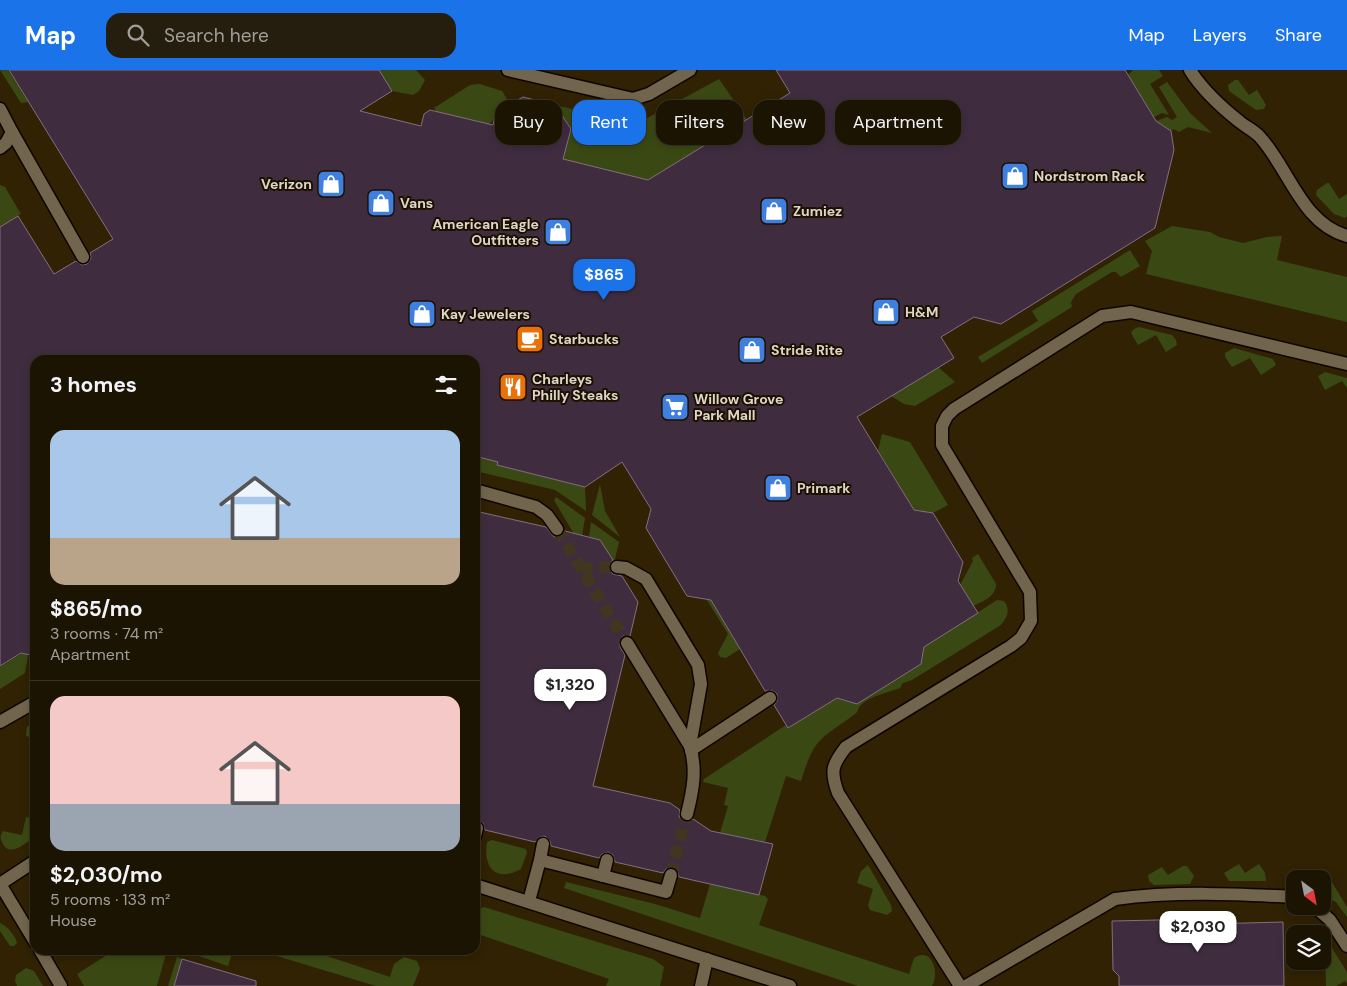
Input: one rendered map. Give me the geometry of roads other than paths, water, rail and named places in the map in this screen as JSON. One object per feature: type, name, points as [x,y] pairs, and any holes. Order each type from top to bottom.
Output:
[{"type":"lane","points":[[508,70],[633,99],[649,94],[690,70]]},
{"type":"lane","points":[[1190,70],[1200,86],[1219,104],[1257,134],[1274,154],[1317,221],[1330,230],[1347,236]]},
{"type":"lane","points":[[0,109],[83,257]]},
{"type":"lane","points":[[0,148],[6,143],[12,132]]},
{"type":"lane","points":[[960,986],[838,793],[832,777],[835,761],[846,747],[1011,646],[1021,638],[1031,621],[1030,592],[942,445],[942,426],[948,416],[988,386],[1094,321],[1114,313],[1131,312],[1347,364]]},
{"type":"lane","points":[[480,491],[536,507],[546,515],[557,529]]},
{"type":"lane","points":[[617,567],[626,568],[646,579],[698,665],[701,684],[691,748]]},
{"type":"lane","points":[[627,643],[691,748],[695,764],[694,786],[687,814]]},
{"type":"lane","points":[[691,748],[770,698]]},
{"type":"lane","points":[[0,722],[30,705]]},
{"type":"lane","points":[[529,901],[543,844]]},
{"type":"lane","points":[[540,860],[666,892],[671,875]]},
{"type":"lane","points":[[603,876],[607,860]]},
{"type":"lane","points":[[30,864],[0,884],[30,934]]},
{"type":"lane","points":[[480,886],[790,986]]},
{"type":"lane","points":[[966,986],[1115,899],[1140,896],[1219,894],[1286,896]]},
{"type":"lane","points":[[1324,915],[1330,920],[1347,946]]},
{"type":"lane","points":[[43,955],[61,986]]},
{"type":"lane","points":[[701,986],[707,959]]},
{"type":"tunnel","points":[[557,529],[627,643]]},
{"type":"tunnel","points":[[581,568],[617,567]]},
{"type":"tunnel","points":[[671,875],[687,814]]},
{"type":"place","name":"Nordstrom Rack","points":[[1015,176]]},
{"type":"place","name":"Verizon","points":[[331,184]]},
{"type":"place","name":"Vans","points":[[381,203]]},
{"type":"place","name":"Zumiez","points":[[774,211]]},
{"type":"place","name":"American Eagle Outfitters","points":[[558,232]]},
{"type":"place","name":"H&M","points":[[886,312]]},
{"type":"place","name":"Kay Jewelers","points":[[422,314]]},
{"type":"place","name":"Starbucks","points":[[530,339]]},
{"type":"place","name":"Stride Rite","points":[[752,350]]},
{"type":"place","name":"Charleys Philly Steaks","points":[[513,387]]},
{"type":"place","name":"Willow Grove Park Mall","points":[[675,407]]},
{"type":"place","name":"Primark","points":[[778,488]]}]
